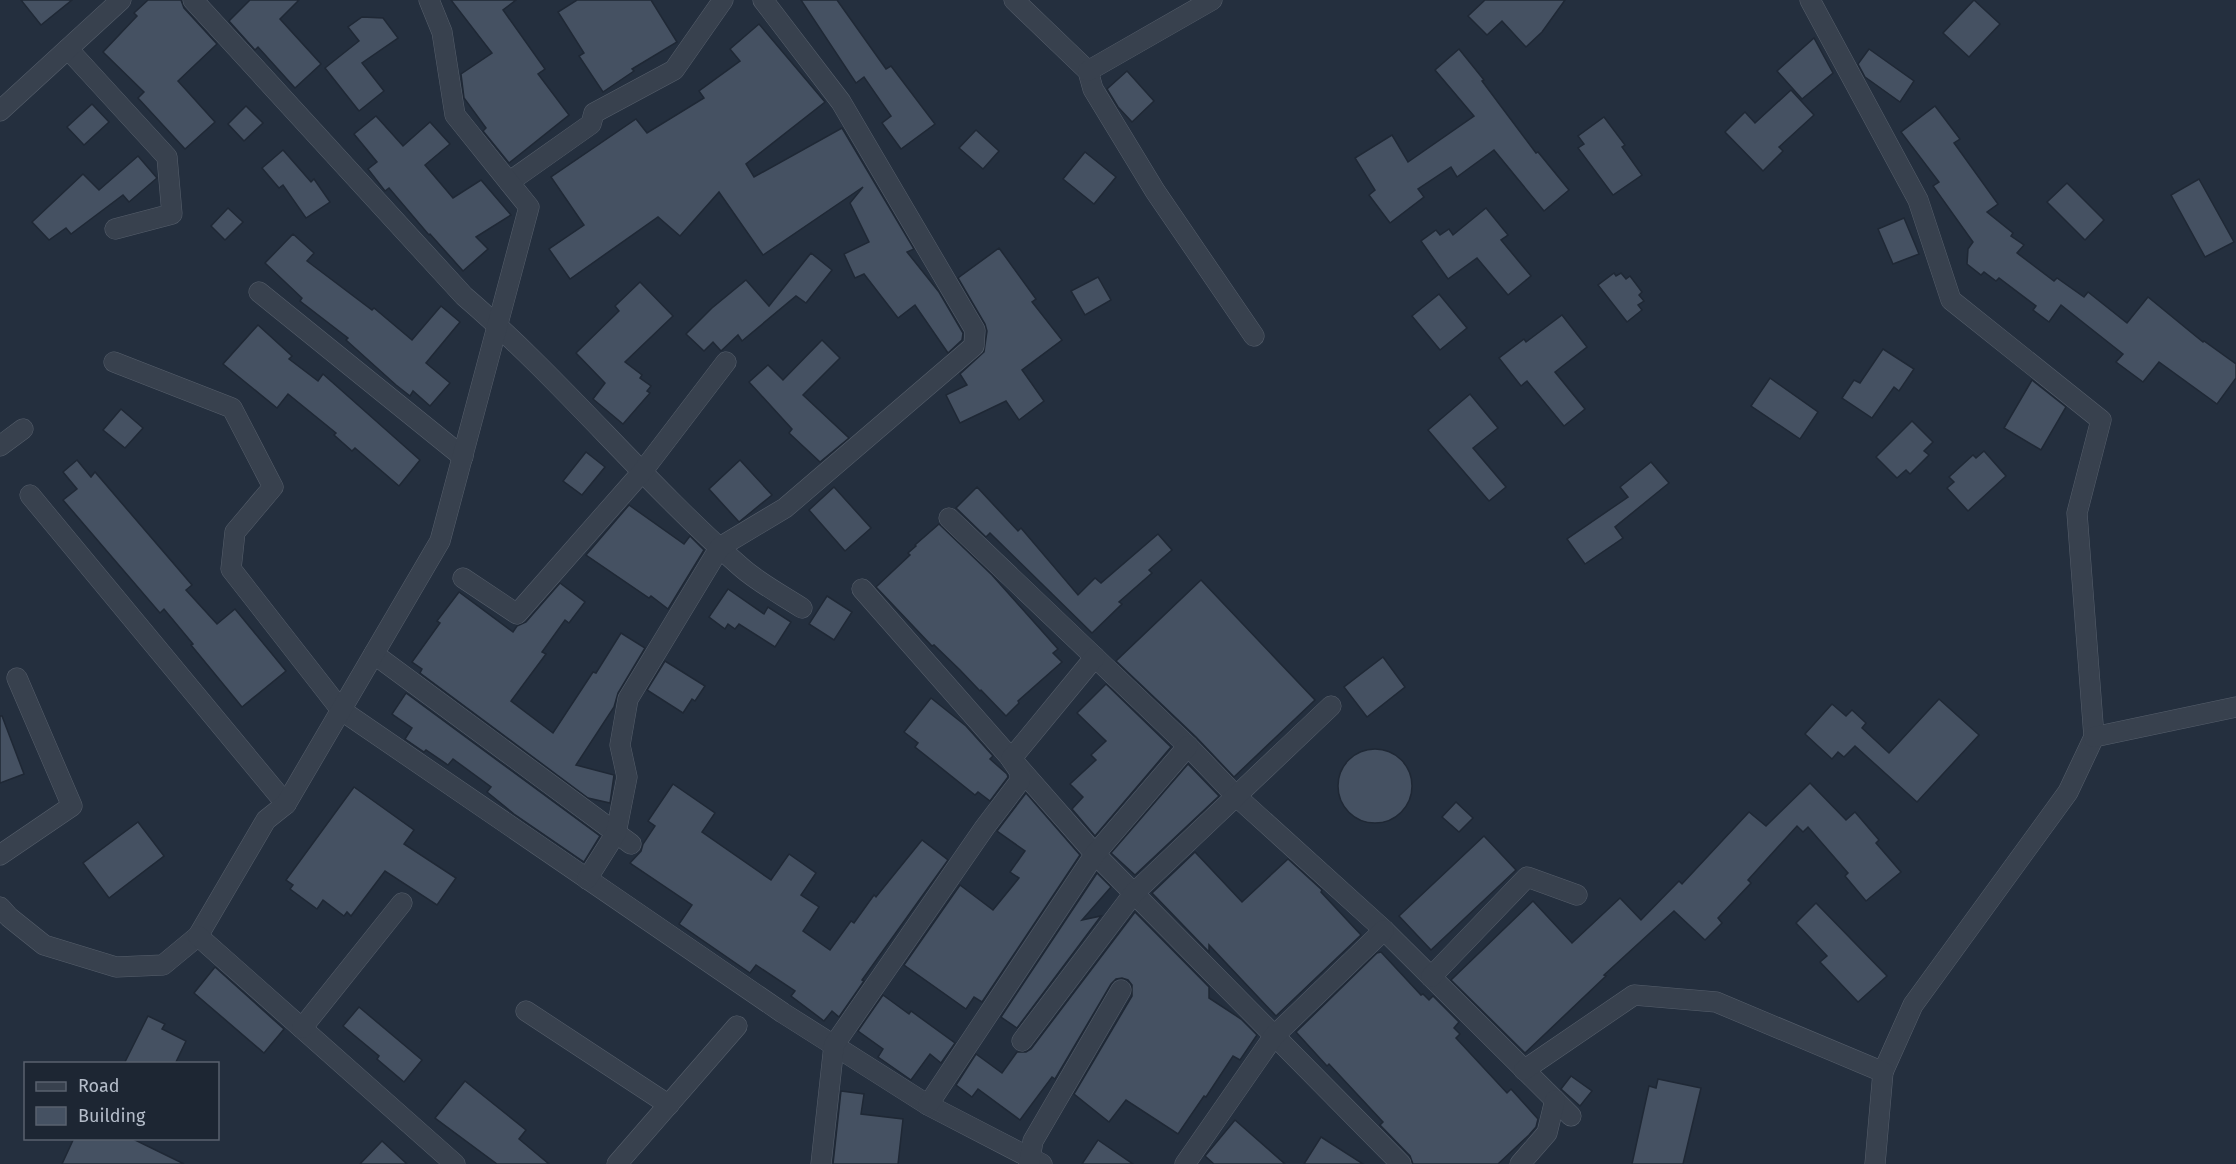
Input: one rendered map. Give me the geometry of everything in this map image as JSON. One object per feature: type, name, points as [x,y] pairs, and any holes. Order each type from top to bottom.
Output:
[{"type":"street","points":[[0,111],[121,0]]},
{"type":"street","points":[[194,0],[464,296],[497,324],[642,472],[720,547],[743,568],[802,608]]},
{"type":"street","points":[[0,907],[44,945],[116,967],[163,965],[198,936],[266,820],[286,804],[440,541],[528,207],[455,115],[442,32],[429,0]]},
{"type":"street","points":[[509,182],[591,124],[594,113],[674,70],[723,0]]},
{"type":"street","points":[[587,879],[623,839],[627,777],[620,745],[628,699],[720,547],[785,508],[974,346],[975,330],[841,102],[763,0]]},
{"type":"street","points":[[1014,0],[1088,71],[1093,88],[1155,190],[1254,336]]},
{"type":"street","points":[[1088,71],[1212,0]]},
{"type":"street","points":[[1810,0],[1918,200],[1951,300],[2101,420],[2077,513],[2094,737],[2068,792],[1913,1005],[1883,1072],[1875,1164]]},
{"type":"street","points":[[68,49],[167,157],[172,214],[115,229]]},
{"type":"street","points":[[259,292],[463,457]]},
{"type":"street","points":[[114,362],[232,408],[273,487],[235,532],[231,569],[341,710],[783,1013],[928,1105],[1034,1162]]},
{"type":"street","points":[[464,578],[517,614],[642,472],[726,362]]},
{"type":"street","points":[[0,446],[23,429]]},
{"type":"street","points":[[30,495],[286,804]]},
{"type":"street","points":[[949,518],[1188,746],[1236,796],[1384,930],[1571,1116]]},
{"type":"street","points":[[862,589],[1095,854],[1401,1164]]},
{"type":"street","points":[[374,654],[623,839]]},
{"type":"street","points":[[1011,759],[1095,657]]},
{"type":"street","points":[[0,855],[72,806],[17,678]]},
{"type":"street","points":[[1022,1041],[1134,893],[1331,706]]},
{"type":"street","points":[[2094,737],[2236,707]]},
{"type":"street","points":[[928,1105],[1095,854],[1188,746]]},
{"type":"street","points":[[821,1164],[834,1045],[985,826],[1020,781],[1020,772],[1011,759]]},
{"type":"street","points":[[1431,977],[1527,877],[1577,896]]},
{"type":"street","points":[[302,1028],[402,903]]},
{"type":"street","points":[[1185,1164],[1274,1036],[1384,930]]},
{"type":"street","points":[[198,936],[455,1164]]},
{"type":"street","points":[[1034,1162],[1033,1141],[1121,990]]},
{"type":"street","points":[[1524,1070],[1634,995],[1716,1002],[1883,1072]]},
{"type":"street","points":[[526,1011],[669,1104]]},
{"type":"street","points":[[617,1164],[737,1026]]},
{"type":"street","points":[[1520,1164],[1547,1133],[1555,1100]]},
{"type":"building","points":[[21,0],[72,0],[41,25]]},
{"type":"building","points":[[148,0],[181,0],[184,8],[217,44],[178,81],[215,122],[185,149],[138,98],[144,92],[103,52],[137,16],[134,13]]},
{"type":"building","points":[[250,0],[299,0],[280,19],[321,64],[295,88],[258,47],[255,50],[229,21]]},
{"type":"building","points":[[451,0],[516,0],[503,10],[545,69],[538,74],[569,115],[509,163],[483,131],[486,128],[464,98],[461,74],[492,53]]},
{"type":"building","points":[[577,0],[651,0],[677,42],[632,69],[634,71],[603,92],[579,56],[584,53],[558,12]]},
{"type":"building","points":[[801,0],[837,0],[886,69],[891,66],[935,124],[901,149],[882,123],[891,116],[864,77],[856,83]]},
{"type":"building","points":[[1485,0],[1565,0],[1542,32],[1526,47],[1502,21],[1487,35],[1468,16]]},
{"type":"building","points":[[1974,0],[2000,24],[1969,57],[1943,33]]},
{"type":"building","points":[[362,17],[383,18],[398,38],[362,63],[384,91],[359,111],[325,68],[359,41],[348,27]]},
{"type":"building","points":[[759,24],[825,102],[746,164],[754,177],[842,128],[914,249],[907,252],[939,292],[963,333],[962,340],[948,353],[915,305],[898,318],[864,274],[855,278],[844,254],[869,242],[850,203],[863,187],[763,255],[719,192],[680,236],[658,217],[570,279],[549,249],[584,225],[551,177],[636,119],[647,133],[704,98],[699,91],[740,61],[730,49]]},
{"type":"building","points":[[1814,38],[1833,73],[1802,99],[1777,71]]},
{"type":"building","points":[[1459,49],[1536,153],[1538,152],[1569,190],[1544,211],[1494,150],[1457,177],[1451,167],[1418,189],[1424,197],[1390,223],[1369,195],[1375,190],[1355,158],[1392,135],[1408,162],[1474,116],[1435,70]]},
{"type":"building","points":[[1869,49],[1914,81],[1900,102],[1865,77],[1858,64]]},
{"type":"building","points":[[1127,71],[1154,101],[1132,122],[1118,107],[1107,89]]},
{"type":"building","points":[[1791,90],[1814,115],[1779,147],[1783,151],[1763,171],[1725,132],[1745,112],[1755,123]]},
{"type":"building","points":[[92,104],[109,122],[84,145],[67,127]]},
{"type":"building","points":[[246,106],[263,123],[244,141],[228,124]]},
{"type":"building","points":[[1935,106],[1960,139],[1954,143],[1998,204],[1987,212],[2013,233],[2011,236],[2024,245],[2017,253],[2054,281],[2057,278],[2084,297],[2088,292],[2127,323],[2148,297],[2203,342],[2236,364],[2236,378],[2217,404],[2159,362],[2143,382],[2116,362],[2123,354],[2061,305],[2049,322],[2033,310],[2036,306],[1999,278],[1996,281],[1984,272],[1981,275],[1967,264],[1968,249],[1973,242],[1933,186],[1939,182],[1901,132]]},
{"type":"building","points":[[376,116],[403,146],[430,122],[450,144],[425,165],[453,198],[481,180],[511,215],[476,237],[488,249],[463,271],[389,188],[385,191],[368,169],[377,162],[354,134]]},
{"type":"building","points":[[1604,117],[1625,145],[1622,147],[1642,175],[1613,195],[1578,148],[1584,144],[1578,136]]},
{"type":"building","points":[[976,130],[999,151],[983,169],[959,148]]},
{"type":"building","points":[[283,150],[311,182],[314,179],[330,202],[306,218],[283,185],[279,188],[262,168]]},
{"type":"building","points":[[1085,152],[1116,177],[1094,204],[1063,179]]},
{"type":"building","points":[[138,156],[157,178],[129,202],[123,195],[71,234],[66,228],[49,240],[32,222],[83,174],[99,190]]},
{"type":"building","points":[[2199,179],[2234,242],[2205,257],[2171,195]]},
{"type":"building","points":[[2067,183],[2104,220],[2085,240],[2047,202]]},
{"type":"building","points":[[228,208],[243,222],[225,240],[211,226]]},
{"type":"building","points":[[1486,208],[1508,235],[1501,240],[1531,276],[1508,295],[1477,258],[1448,279],[1421,241],[1436,230],[1440,235],[1449,229],[1453,235]]},
{"type":"building","points":[[1904,218],[1919,254],[1893,264],[1878,229]]},
{"type":"building","points":[[293,234],[314,253],[307,261],[372,310],[374,308],[412,340],[441,306],[460,322],[426,363],[450,383],[430,406],[413,391],[410,396],[396,385],[346,340],[348,338],[300,301],[302,298],[265,263]]},
{"type":"building","points":[[999,248],[1036,299],[1032,302],[1062,340],[1022,370],[1044,401],[1019,420],[1006,401],[960,423],[946,395],[967,385],[960,374],[984,352],[987,331],[958,278]]},
{"type":"building","points":[[811,253],[832,270],[806,303],[796,296],[742,341],[738,335],[721,351],[713,342],[704,351],[686,334],[712,308],[746,280],[769,306]]},
{"type":"building","points":[[1614,273],[1616,276],[1621,273],[1626,279],[1630,276],[1642,292],[1639,295],[1644,301],[1638,305],[1642,310],[1627,322],[1598,285]]},
{"type":"building","points":[[1098,277],[1111,300],[1085,315],[1071,291]]},
{"type":"building","points":[[640,282],[673,316],[625,362],[642,375],[640,378],[651,386],[647,391],[650,393],[623,424],[593,399],[605,383],[576,353],[619,311],[615,306]]},
{"type":"building","points":[[1439,294],[1467,328],[1440,350],[1412,316]]},
{"type":"building","points":[[1562,315],[1587,347],[1555,372],[1585,409],[1564,426],[1527,381],[1521,386],[1499,358],[1524,339],[1526,342]]},
{"type":"building","points":[[258,325],[292,356],[289,359],[318,381],[323,374],[420,460],[399,486],[355,448],[352,451],[334,435],[336,433],[288,394],[277,408],[223,364]]},
{"type":"building","points":[[822,340],[840,358],[803,395],[849,438],[820,462],[789,433],[792,429],[749,382],[768,365],[783,380]]},
{"type":"building","points":[[1883,349],[1914,369],[1899,391],[1894,387],[1872,418],[1842,398],[1854,380],[1860,383]]},
{"type":"building","points":[[1770,378],[1818,412],[1800,439],[1751,406]]},
{"type":"building","points":[[2032,380],[2066,407],[2041,450],[2004,428]]},
{"type":"building","points":[[1470,394],[1498,428],[1473,448],[1506,487],[1489,501],[1428,430]]},
{"type":"building","points":[[121,409],[143,428],[125,448],[103,430]]},
{"type":"building","points":[[1912,421],[1933,442],[1924,451],[1929,455],[1910,474],[1906,470],[1897,478],[1876,457]]},
{"type":"building","points":[[1984,451],[2006,476],[1968,511],[1947,488],[1954,482],[1949,477],[1973,455],[1976,458]]},
{"type":"building","points":[[586,452],[605,467],[582,495],[563,481]]},
{"type":"building","points":[[77,460],[91,477],[95,472],[192,585],[186,590],[217,624],[235,609],[286,671],[242,707],[164,609],[160,613],[63,500],[77,489],[63,472]]},
{"type":"building","points":[[740,460],[772,495],[739,522],[709,489]]},
{"type":"building","points":[[1651,462],[1669,483],[1615,527],[1623,538],[1585,564],[1567,539],[1628,497],[1620,487]]},
{"type":"building","points":[[834,487],[871,528],[845,551],[809,510]]},
{"type":"building","points":[[977,487],[1018,531],[1021,528],[1078,595],[1095,578],[1101,583],[1158,534],[1172,550],[1149,570],[1152,573],[1119,602],[1122,604],[1092,633],[990,533],[986,537],[956,508]]},
{"type":"building","points":[[629,505],[684,544],[690,536],[704,550],[668,609],[586,555]]},
{"type":"building","points":[[939,524],[992,575],[1058,649],[1053,653],[1062,662],[1018,701],[1019,703],[1006,716],[934,645],[932,646],[876,587],[910,555],[908,553],[915,545]]},
{"type":"building","points":[[1201,580],[1315,700],[1234,777],[1196,737],[1116,661]]},
{"type":"building","points":[[560,583],[585,602],[569,623],[565,620],[542,652],[546,654],[511,701],[553,733],[593,672],[596,673],[621,633],[645,648],[618,693],[614,707],[576,765],[614,775],[610,803],[588,798],[420,673],[422,669],[412,662],[440,623],[437,621],[459,592],[513,632],[517,626],[526,622]]},
{"type":"building","points":[[728,589],[764,614],[768,607],[791,622],[775,647],[739,624],[735,629],[728,624],[725,629],[709,617]]},
{"type":"building","points":[[827,596],[852,612],[834,640],[809,624]]},
{"type":"building","points":[[1383,657],[1405,687],[1367,717],[1344,687]]},
{"type":"building","points":[[665,661],[705,686],[695,701],[692,699],[683,713],[647,690]]},
{"type":"building","points":[[1106,684],[1171,747],[1095,836],[1072,809],[1083,797],[1070,784],[1096,760],[1091,755],[1106,741],[1077,713]]},
{"type":"building","points":[[406,693],[600,836],[584,862],[514,814],[487,792],[491,787],[453,759],[448,765],[405,739],[412,728],[392,714]]},
{"type":"building","points":[[931,698],[966,726],[993,756],[990,759],[1007,774],[1008,777],[990,801],[978,792],[975,795],[915,747],[918,743],[904,732]]},
{"type":"building","points":[[1939,699],[1979,735],[1917,802],[1855,746],[1844,757],[1838,752],[1832,759],[1805,734],[1832,704],[1846,716],[1852,710],[1866,723],[1862,728],[1889,753]]},
{"type":"building","points":[[0,716],[2,716],[24,774],[0,783]]},
{"type":"building","points":[[1375,749],[1396,755],[1406,765],[1412,786],[1406,807],[1396,817],[1375,823],[1354,817],[1344,807],[1338,786],[1344,765],[1354,755]]},
{"type":"building","points":[[1188,764],[1219,796],[1135,875],[1111,853]]},
{"type":"building","points":[[1810,783],[1846,820],[1855,812],[1879,840],[1876,843],[1901,872],[1866,901],[1845,876],[1848,873],[1808,827],[1803,832],[1797,826],[1748,880],[1751,883],[1718,918],[1722,923],[1705,940],[1674,911],[1604,975],[1606,976],[1525,1053],[1451,980],[1533,901],[1572,943],[1620,898],[1641,920],[1679,881],[1682,884],[1749,812],[1766,826]]},
{"type":"building","points":[[673,784],[715,813],[702,832],[771,880],[789,854],[816,873],[801,895],[819,907],[803,931],[830,950],[851,921],[854,923],[874,895],[876,897],[922,840],[948,860],[862,980],[864,981],[839,1017],[832,1011],[824,1021],[791,996],[795,991],[756,965],[750,973],[679,924],[692,905],[630,863],[641,851],[655,826],[648,821]]},
{"type":"building","points":[[354,787],[414,830],[404,844],[456,878],[437,905],[385,871],[351,916],[347,912],[344,916],[323,900],[317,909],[290,889],[293,885],[286,880]]},
{"type":"building","points":[[1026,793],[1080,855],[982,1002],[974,997],[966,1009],[904,965],[960,885],[993,910],[1019,878],[1010,872],[1025,851],[997,831]]},
{"type":"building","points":[[1456,802],[1473,818],[1459,832],[1442,817]]},
{"type":"building","points":[[138,822],[164,856],[109,898],[83,863]]},
{"type":"building","points":[[1484,836],[1516,870],[1431,950],[1399,916]]},
{"type":"building","points":[[1195,852],[1242,902],[1288,859],[1322,890],[1321,892],[1361,935],[1276,1016],[1209,945],[1209,952],[1152,893]]},
{"type":"building","points":[[1097,873],[1111,887],[1082,920],[1101,916],[1017,1028],[1001,1017]]},
{"type":"building","points":[[1816,903],[1887,976],[1858,1002],[1820,962],[1827,956],[1796,923]]},
{"type":"building","points":[[1135,912],[1209,987],[1209,998],[1241,1019],[1257,1035],[1240,1060],[1233,1056],[1178,1134],[1126,1100],[1109,1122],[1074,1094],[1132,996],[1132,985],[1128,980],[1122,978],[1116,979],[1111,984],[1055,1079],[1052,1077],[1020,1120],[978,1089],[972,1097],[956,1085],[976,1054],[1002,1073],[1017,1052],[1026,1052],[1031,1049]]},
{"type":"building","points":[[1381,952],[1421,995],[1423,994],[1429,1000],[1433,996],[1459,1022],[1454,1028],[1460,1034],[1456,1038],[1507,1093],[1511,1089],[1538,1119],[1536,1127],[1529,1135],[1498,1164],[1413,1164],[1410,1156],[1380,1125],[1383,1122],[1296,1032],[1377,953]]},
{"type":"building","points":[[215,967],[284,1029],[264,1053],[194,993]]},
{"type":"building","points":[[883,995],[909,1014],[911,1011],[955,1043],[941,1063],[930,1054],[911,1080],[878,1057],[883,1049],[858,1031]]},
{"type":"building","points":[[359,1007],[422,1060],[404,1082],[377,1059],[379,1056],[343,1026]]},
{"type":"building","points":[[148,1016],[165,1024],[162,1029],[186,1041],[176,1062],[125,1062]]},
{"type":"building","points":[[1571,1076],[1592,1091],[1580,1106],[1561,1089]]},
{"type":"building","points":[[1658,1079],[1701,1088],[1683,1164],[1632,1164],[1649,1086],[1656,1088]]},
{"type":"building","points":[[465,1081],[526,1130],[519,1139],[549,1164],[497,1164],[435,1118]]},
{"type":"building","points":[[841,1091],[864,1094],[861,1114],[903,1119],[898,1164],[833,1164]]},
{"type":"building","points":[[1235,1120],[1285,1164],[1214,1164],[1205,1156]]},
{"type":"building","points":[[1321,1137],[1363,1164],[1304,1164]]},
{"type":"building","points":[[73,1140],[135,1140],[184,1164],[62,1164]]},
{"type":"building","points":[[1098,1140],[1133,1164],[1082,1164]]},
{"type":"building","points":[[382,1141],[407,1164],[360,1164]]}]
